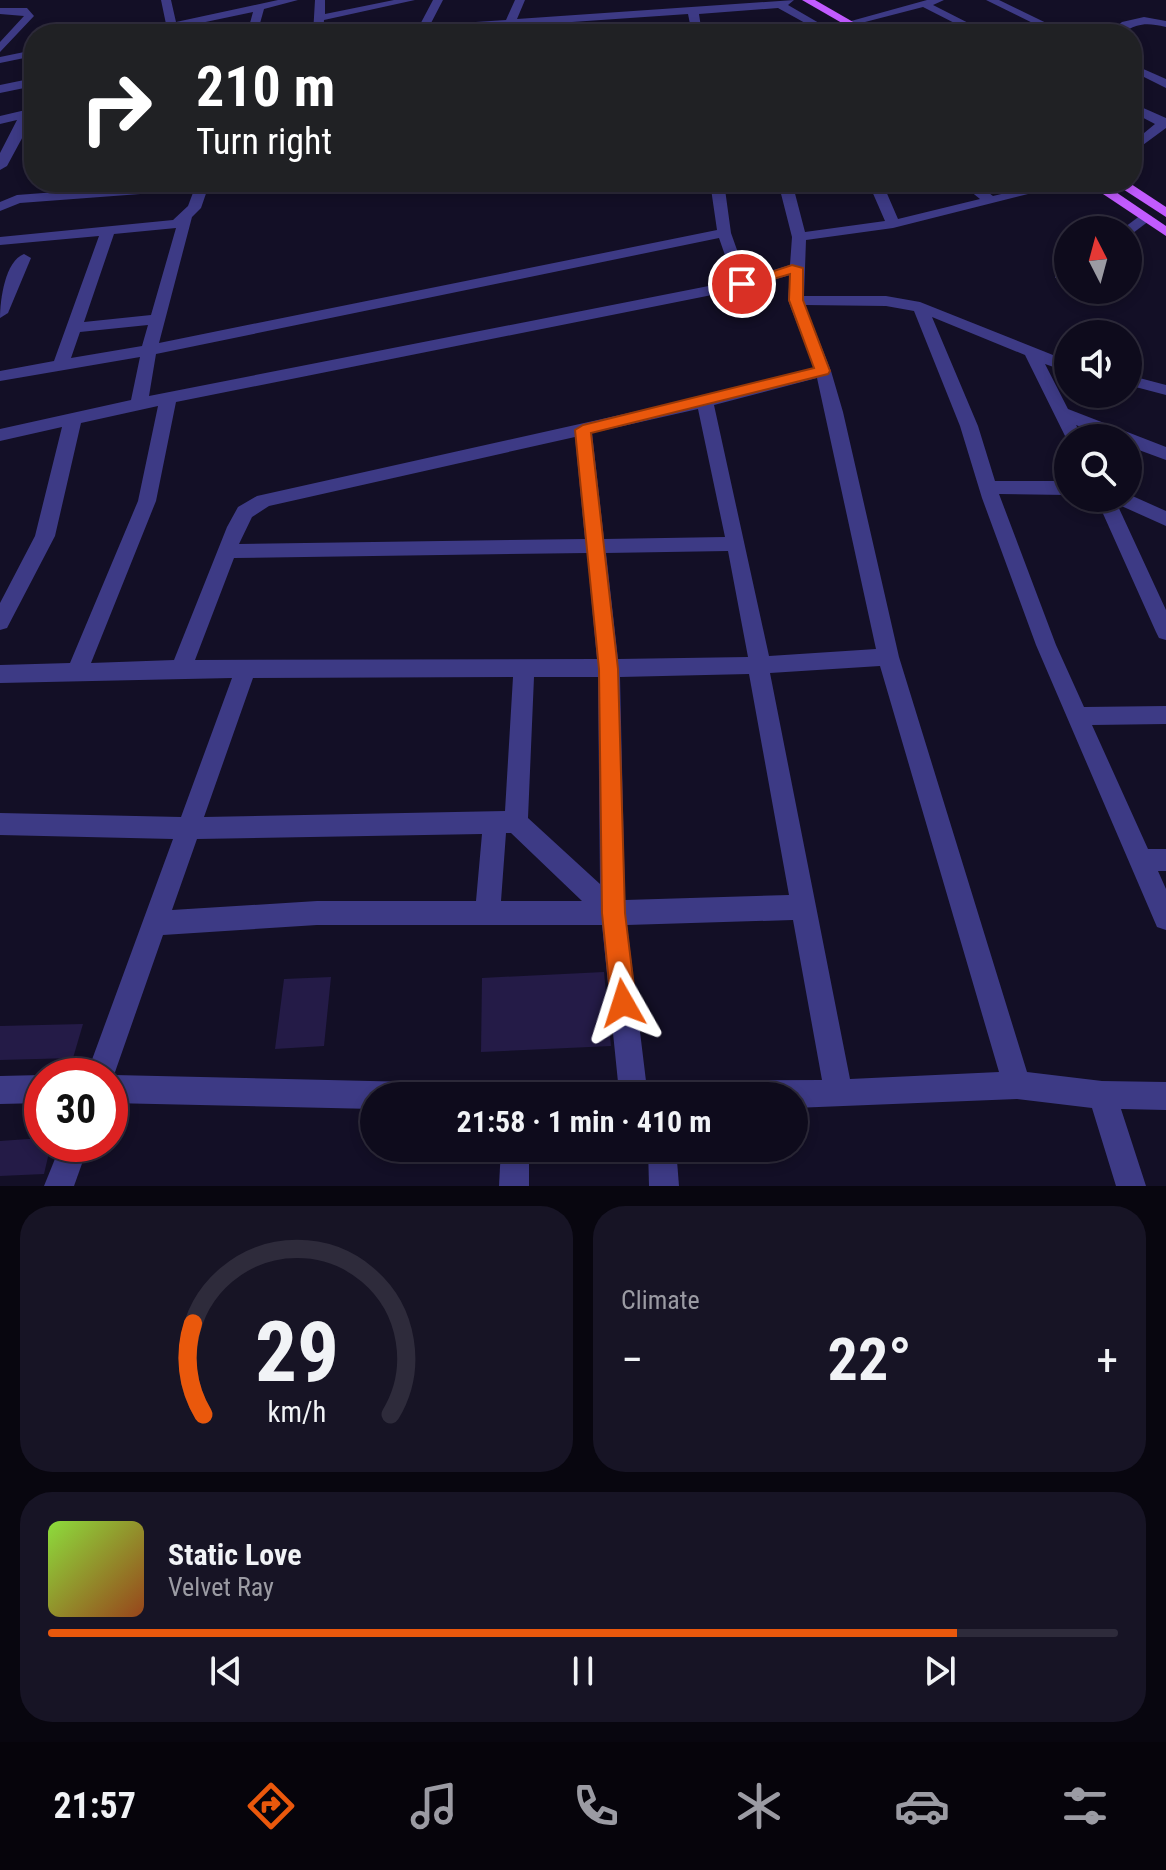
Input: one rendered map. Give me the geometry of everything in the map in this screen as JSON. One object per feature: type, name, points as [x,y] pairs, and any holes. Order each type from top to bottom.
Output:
[{"type":"main road","points":[[807,0],[837,24]]},
{"type":"main road","points":[[783,1],[832,24]]},
{"type":"main road","points":[[1107,192],[1166,232]]},
{"type":"main road","points":[[1134,192],[1166,213]]},
{"type":"street","points":[[166,0],[171,24]]},
{"type":"street","points":[[195,24],[293,0]]},
{"type":"street","points":[[319,24],[320,0]]},
{"type":"street","points":[[320,18],[410,0]]},
{"type":"street","points":[[425,24],[438,0]]},
{"type":"street","points":[[511,24],[520,0]]},
{"type":"street","points":[[637,0],[637,14]]},
{"type":"street","points":[[859,24],[939,0]]},
{"type":"street","points":[[991,0],[1043,24]]},
{"type":"street","points":[[527,24],[571,14],[637,14],[783,1]]},
{"type":"street","points":[[924,4],[965,24]]},
{"type":"street","points":[[255,24],[259,7]]},
{"type":"street","points":[[693,10],[695,24]]},
{"type":"street","points":[[0,11],[27,11],[29,16],[0,49]]},
{"type":"street","points":[[1125,24],[1139,19],[1166,24]]},
{"type":"street","points":[[0,60],[24,55]]},
{"type":"street","points":[[1142,72],[1166,84]]},
{"type":"street","points":[[0,89],[24,84]]},
{"type":"street","points":[[1142,112],[1165,123],[1142,141]]},
{"type":"street","points":[[0,120],[24,114]]},
{"type":"street","points":[[0,166],[24,124]]},
{"type":"street","points":[[2,204],[84,192]]},
{"type":"street","points":[[139,404],[149,350],[186,218],[199,192]]},
{"type":"street","points":[[718,192],[724,233],[742,284]]},
{"type":"street","points":[[788,192],[799,237],[796,300],[823,371],[888,657],[1017,1085]]},
{"type":"street","points":[[879,192],[893,224]]},
{"type":"street","points":[[979,192],[991,201]]},
{"type":"street","points":[[799,237],[893,224],[1026,192]]},
{"type":"street","points":[[0,241],[160,228],[186,218]]},
{"type":"street","points":[[1142,221],[1146,218]]},
{"type":"street","points":[[61,365],[108,231]]},
{"type":"street","points":[[0,376],[149,350],[724,233]]},
{"type":"street","points":[[0,313],[24,258]]},
{"type":"street","points":[[0,435],[139,404],[742,284],[796,268]]},
{"type":"street","points":[[796,300],[886,301],[920,307],[1054,362]]},
{"type":"street","points":[[920,307],[969,426],[1046,645],[1166,918]]},
{"type":"street","points":[[75,328],[158,319]]},
{"type":"street","points":[[1032,354],[1067,424]]},
{"type":"street","points":[[181,669],[225,551],[245,512],[264,501],[705,402],[823,371]]},
{"type":"street","points":[[1142,384],[1166,390]]},
{"type":"street","points":[[77,672],[147,501],[168,399]]},
{"type":"street","points":[[705,402],[759,648],[758,665],[839,1094]]},
{"type":"street","points":[[1061,413],[1166,454]]},
{"type":"street","points":[[0,622],[45,536],[73,419]]},
{"type":"street","points":[[583,430],[609,669],[613,913],[647,1082]]},
{"type":"street","points":[[989,487],[1054,488]]},
{"type":"street","points":[[1142,508],[1166,519]]},
{"type":"street","points":[[1111,512],[1166,632]]},
{"type":"street","points":[[225,551],[737,544]]},
{"type":"street","points":[[0,674],[181,669],[609,669],[758,665],[888,657]]},
{"type":"street","points":[[488,912],[506,822],[524,669]]},
{"type":"street","points":[[106,1058],[245,670]]},
{"type":"street","points":[[1077,716],[1166,715]]},
{"type":"street","points":[[0,824],[190,828],[506,822],[613,913]]},
{"type":"street","points":[[1141,860],[1166,860]]},
{"type":"street","points":[[155,923],[317,913],[613,913],[804,907]]},
{"type":"street","points":[[808,1094],[1017,1085],[1102,1095],[1166,1096]]},
{"type":"street","points":[[0,1090],[24,1089]]},
{"type":"street","points":[[128,1089],[360,1095]]},
{"type":"street","points":[[1102,1095],[1131,1186]]},
{"type":"street","points":[[59,1186],[68,1162]]},
{"type":"street","points":[[514,1186],[515,1162]]},
{"type":"street","points":[[663,1162],[664,1186]]},
{"type":"building","points":[[604,972],[611,1046],[481,1052],[482,978]]},
{"type":"building","points":[[331,977],[324,1046],[275,1049],[284,979]]},
{"type":"building","points":[[83,1024],[73,1058],[0,1060],[0,1026]]},
{"type":"building","points":[[24,1139],[24,1162],[47,1162],[44,1174],[0,1176],[0,1141]]},
{"type":"route","points":[[623,1003],[613,913],[609,669],[583,430],[823,371],[796,300],[796,268],[742,284]]}]
